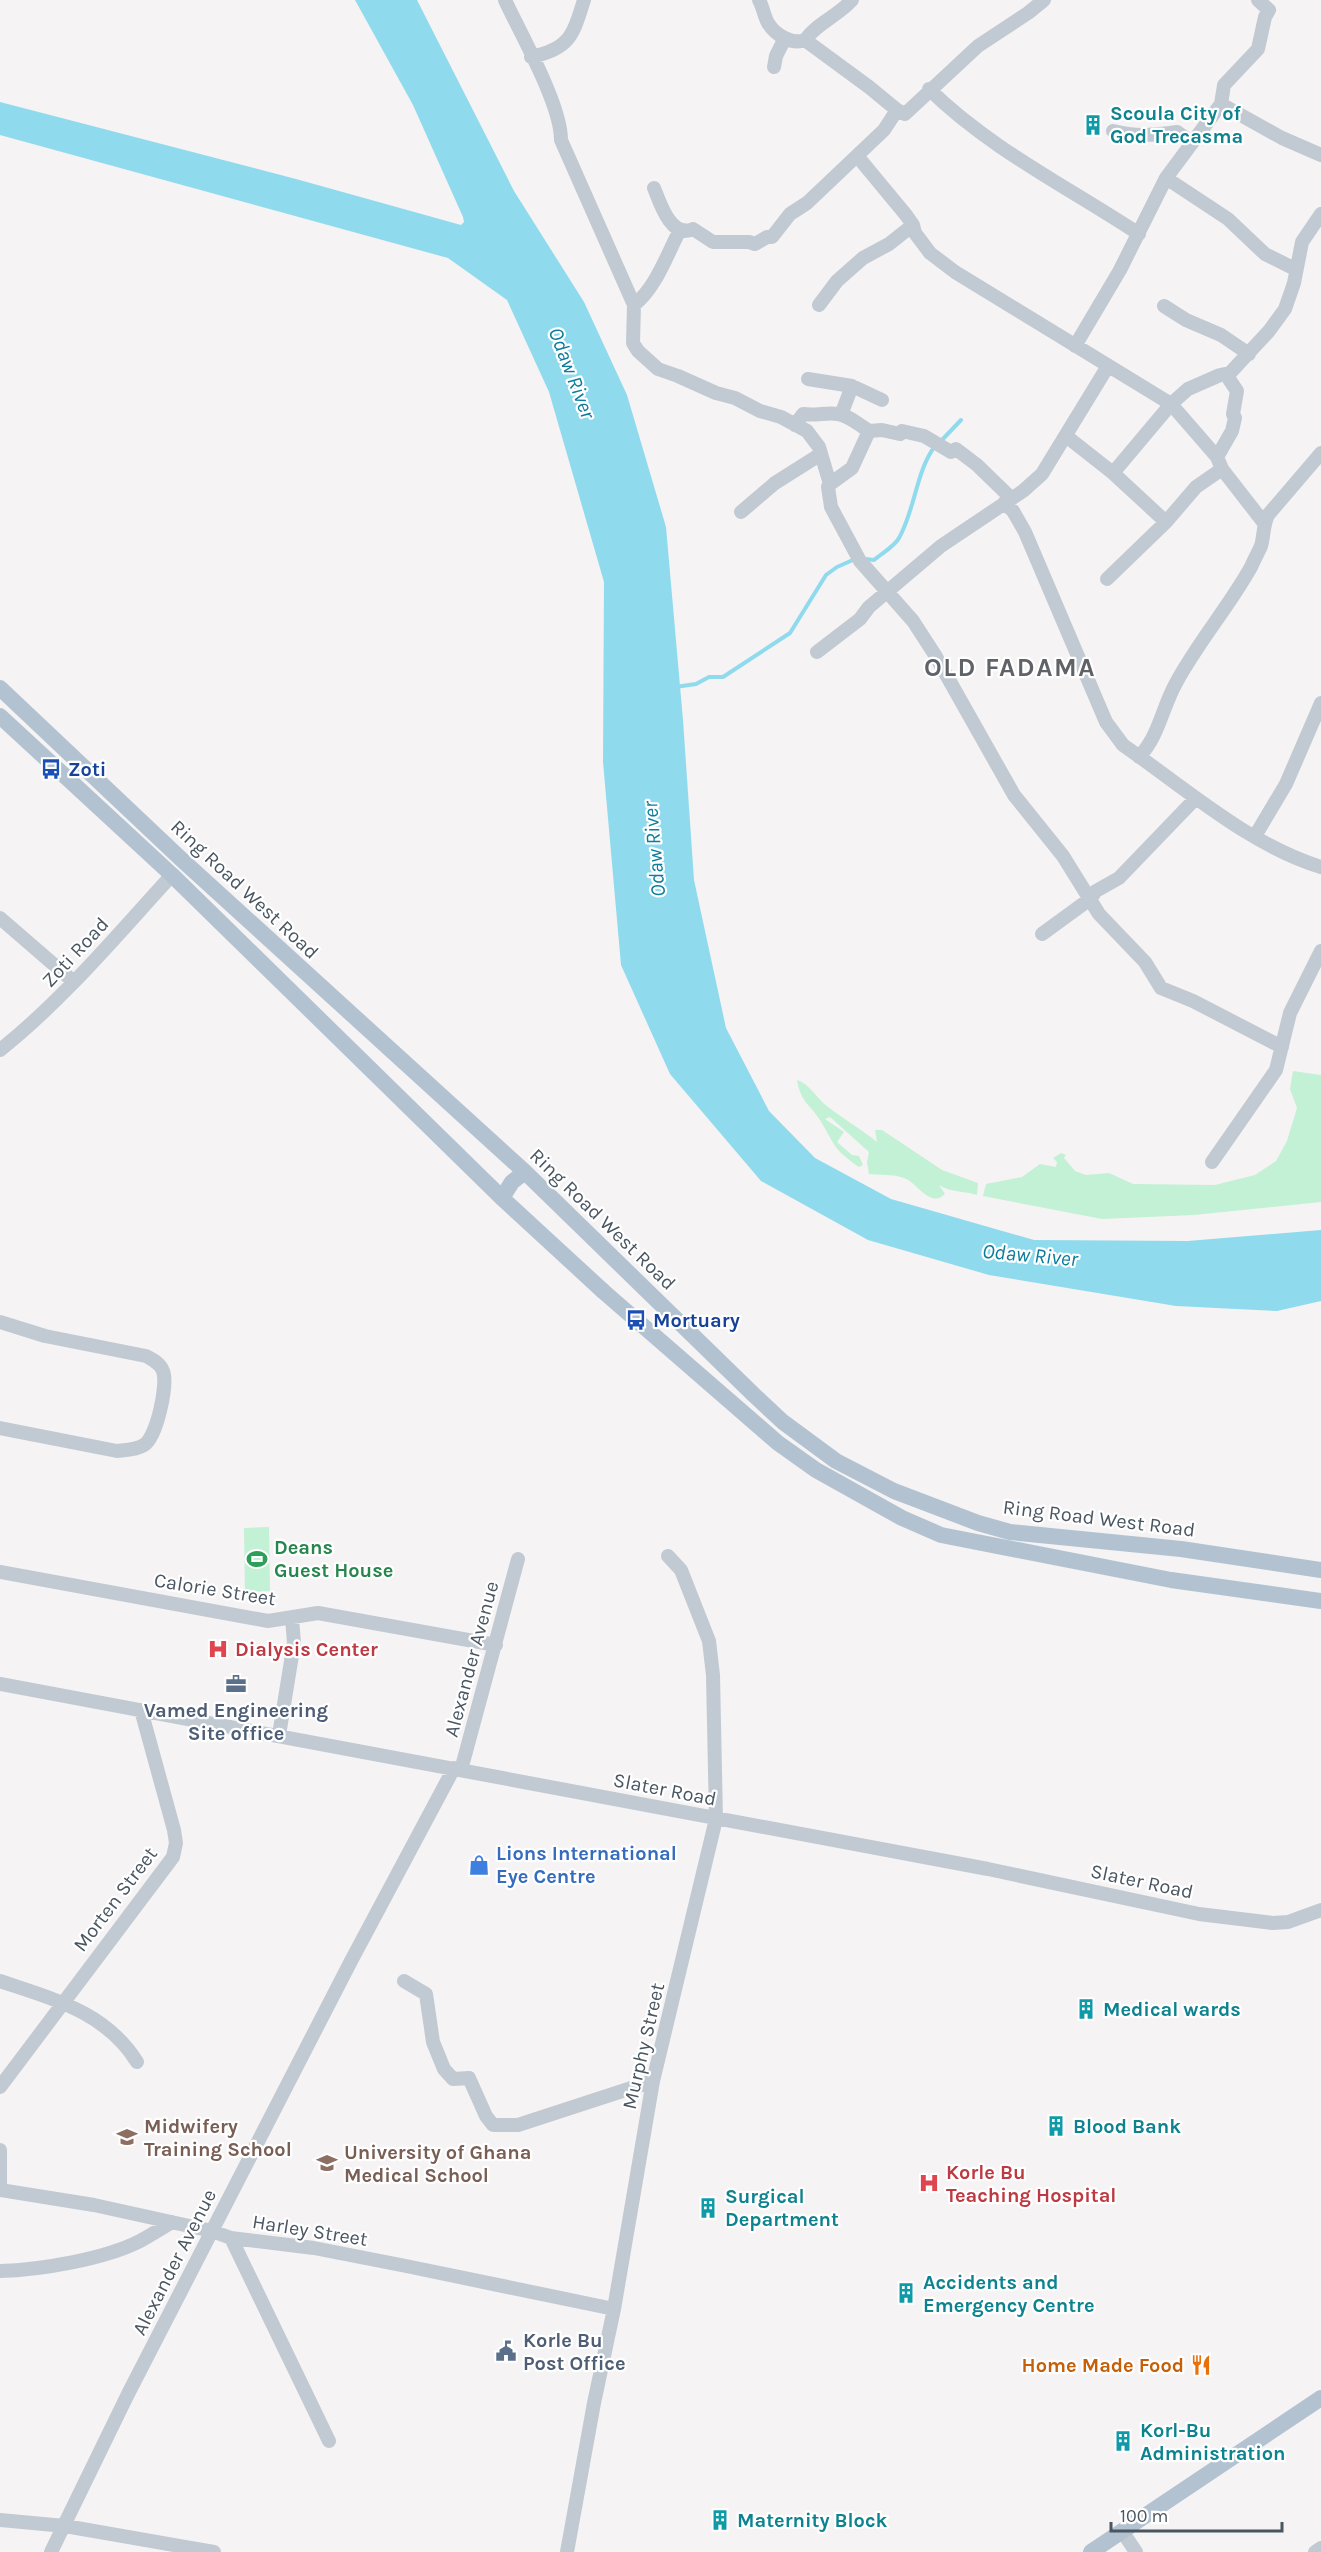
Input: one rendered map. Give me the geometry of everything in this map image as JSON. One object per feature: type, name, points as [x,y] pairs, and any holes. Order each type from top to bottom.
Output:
[{"type":"main road","name":"Ring Road West Road","points":[[0,688],[189,867],[525,1172],[783,1422],[836,1461],[868,1479],[949,1513],[1010,1532],[1181,1549],[1321,1570]]},
{"type":"main road","name":"Ring Road West Road","points":[[0,716],[172,875],[502,1198],[604,1292],[778,1443],[816,1470],[902,1518],[941,1535],[1171,1580],[1321,1601]]},
{"type":"main road","points":[[502,1198],[512,1182],[525,1172]]},
{"type":"main road","points":[[1090,2552],[1321,2398]]},
{"type":"street","points":[[505,0],[554,105],[561,127],[561,140],[634,305],[633,343],[649,363],[658,369],[716,393],[735,398],[760,411],[781,417],[807,431],[819,447],[830,484],[828,487],[831,507],[860,561],[913,621],[1014,795],[1063,856],[1099,914],[1146,962],[1161,988],[1193,1001],[1277,1045]]},
{"type":"street","points":[[531,57],[554,51],[569,40],[585,0]]},
{"type":"street","points":[[759,0],[768,23],[785,38],[798,43],[805,40],[821,23],[844,9],[852,0]]},
{"type":"street","points":[[805,40],[905,114],[978,46],[1029,13],[1044,0]]},
{"type":"street","points":[[1075,346],[1120,270],[1166,178],[1221,104],[1224,85],[1258,49],[1262,25],[1269,10],[1258,0]]},
{"type":"street","points":[[774,67],[785,38]]},
{"type":"street","points":[[930,89],[952,111],[1011,154],[1083,197],[1138,234]]},
{"type":"street","points":[[1221,104],[1281,138],[1321,155]]},
{"type":"street","points":[[654,188],[662,211],[686,230],[713,242],[755,244],[767,237],[772,237],[790,214],[807,203],[855,157],[858,157],[884,130],[897,110]]},
{"type":"street","points":[[1113,131],[1127,135],[1155,136],[1178,132],[1191,142]]},
{"type":"street","points":[[858,157],[889,192],[930,253],[955,272],[1171,404],[1220,463],[1264,523]]},
{"type":"street","points":[[1166,178],[1228,219],[1265,254],[1295,269]]},
{"type":"street","points":[[1113,473],[1171,404],[1188,389],[1230,373],[1249,354],[1285,309],[1294,284],[1295,269],[1302,242],[1321,214]]},
{"type":"street","points":[[819,304],[837,281],[863,258],[889,244],[913,225]]},
{"type":"street","points":[[634,305],[644,297],[686,230]]},
{"type":"street","points":[[1164,306],[1186,320],[1221,335],[1249,354]]},
{"type":"street","points":[[817,652],[860,619],[869,607],[941,546],[1023,491],[1042,474],[1108,366]]},
{"type":"street","points":[[1107,579],[1166,522],[1220,463],[1235,418],[1233,414],[1237,392],[1229,380],[1230,373]]},
{"type":"street","points":[[808,379],[852,386],[882,400]]},
{"type":"street","points":[[841,415],[852,386]]},
{"type":"street","points":[[795,425],[803,414],[841,415],[869,431],[882,430],[900,434],[906,432],[937,442],[951,452],[956,449],[977,465],[1007,500],[1036,556],[1066,632],[1106,722],[1123,745],[1196,798],[1282,853],[1321,867]]},
{"type":"street","points":[[830,484],[852,468],[869,431]]},
{"type":"street","points":[[1066,436],[1113,473],[1166,522]]},
{"type":"street","points":[[1139,756],[1148,747],[1158,728],[1168,697],[1191,655],[1231,600],[1251,566],[1261,545],[1264,523],[1277,502],[1321,453]]},
{"type":"street","points":[[741,512],[775,483],[820,454]]},
{"type":"street","points":[[1255,836],[1293,769],[1321,703]]},
{"type":"street","points":[[1042,934],[1090,899],[1096,891],[1119,878],[1196,798]]},
{"type":"street","name":"Zoti Road","points":[[0,1050],[34,1022],[74,982],[172,875]]},
{"type":"street","points":[[0,918],[74,982]]},
{"type":"street","points":[[1212,1162],[1273,1076],[1277,1045],[1321,951]]},
{"type":"street","points":[[0,1322],[45,1336],[146,1356],[157,1362],[163,1370],[166,1383],[153,1436],[137,1449],[117,1451],[0,1428]]},
{"type":"street","name":"Murphy Street","points":[[567,2552],[614,2309],[653,2081],[716,1819],[713,1675],[709,1641],[681,1570],[668,1556]]},
{"type":"street","name":"Alexander Avenue","points":[[51,2552],[128,2394],[212,2231],[457,1769],[496,1645],[518,1559]]},
{"type":"street","name":"Calorie Street","points":[[0,1572],[268,1621],[318,1613],[496,1645]]},
{"type":"street","points":[[279,1735],[294,1643],[292,1618]]},
{"type":"street","name":"Slater Road","points":[[0,1684],[999,1871],[1198,1914],[1273,1923],[1288,1922],[1321,1910]]},
{"type":"street","name":"Morten Street","points":[[0,2087],[172,1857],[176,1844],[174,1830],[141,1710]]},
{"type":"street","points":[[0,1981],[62,2002],[106,2026],[125,2043],[137,2062]]},
{"type":"street","points":[[404,1981],[426,1994],[433,2042],[444,2069],[453,2079],[469,2078],[486,2116],[493,2125],[518,2125],[653,2081]]},
{"type":"street","points":[[0,2150],[0,2190]]},
{"type":"street","name":"Harley Street","points":[[0,2190],[94,2205],[212,2231],[231,2238],[326,2250],[614,2309]]},
{"type":"street","points":[[0,2271],[54,2265],[104,2253],[139,2242],[172,2222]]},
{"type":"street","points":[[231,2238],[329,2441]]},
{"type":"street","points":[[0,2520],[65,2526],[214,2552]]},
{"type":"street","points":[[1122,2531],[1136,2552]]},
{"type":"street","points":[[1315,2552],[1321,2548]]},
{"type":"green space","points":[[1293,1071],[1321,1075],[1321,1202],[1194,1215],[1102,1219],[983,1196],[986,1184],[1022,1177],[1040,1164],[1056,1167],[1057,1162],[1053,1158],[1061,1153],[1066,1155],[1064,1158],[1075,1171],[1086,1175],[1109,1173],[1133,1184],[1215,1185],[1255,1175],[1276,1161],[1287,1141],[1297,1108],[1290,1089]]},
{"type":"green space","points":[[797,1080],[806,1085],[824,1104],[877,1142],[875,1130],[882,1130],[942,1170],[978,1183],[977,1195],[947,1189],[939,1185],[945,1194],[934,1198],[929,1197],[904,1178],[869,1174],[867,1162],[869,1152],[830,1117],[825,1119],[844,1132],[837,1142],[852,1155],[859,1156],[863,1165],[859,1167],[839,1151],[820,1120],[803,1099]]},
{"type":"green space","name":"Deans Guest House","points":[[269,1527],[270,1591],[245,1592],[244,1528]]},
{"type":"water","name":"Odaw River","points":[[355,0],[417,0],[514,191],[584,302],[627,395],[666,527],[694,880],[726,1028],[769,1111],[815,1158],[891,1199],[1034,1240],[1188,1241],[1321,1230],[1321,1301],[1277,1311],[1176,1306],[989,1275],[868,1240],[761,1181],[670,1074],[621,965],[603,762],[604,582],[549,392],[507,300],[448,258],[0,135],[0,102],[296,179],[461,225],[464,222],[463,217],[413,105]]},
{"type":"waterway","points":[[941,441],[961,420]]},
{"type":"waterway","points":[[866,559],[874,560],[899,538],[909,515],[919,479],[935,446]]},
{"type":"waterway","points":[[675,687],[696,684],[709,677],[723,677],[790,633],[826,575],[855,559]]},
{"type":"place","name":"Scoula City of God Trecasma","points":[[1093,125]]},
{"type":"place","name":"Zoti","points":[[51,769]]},
{"type":"place","name":"Mortuary","points":[[636,1320]]},
{"type":"place","name":"Deans Guest House","points":[[257,1559]]},
{"type":"place","name":"Dialysis Center","points":[[218,1649]]},
{"type":"place","name":"Vamed Engineering Site office","points":[[236,1684]]},
{"type":"place","name":"Lions International Eye Centre","points":[[479,1865]]},
{"type":"place","name":"Medical wards","points":[[1086,2009]]},
{"type":"place","name":"Blood Bank","points":[[1056,2126]]},
{"type":"place","name":"Midwifery Training School","points":[[127,2137]]},
{"type":"place","name":"University of Ghana Medical School","points":[[327,2163]]},
{"type":"place","name":"Korle Bu Teaching Hospital","points":[[929,2183]]},
{"type":"place","name":"Surgical Department","points":[[708,2208]]},
{"type":"place","name":"Accidents and Emergency Centre","points":[[906,2293]]},
{"type":"place","name":"Korle Bu Post Office","points":[[506,2351]]},
{"type":"place","name":"Home Made Food","points":[[1201,2365]]},
{"type":"place","name":"Korl-Bu Administration","points":[[1123,2441]]},
{"type":"place","name":"Maternity Block","points":[[720,2520]]},
{"type":"district","name":"OLD FADAMA","points":[[1010,667]]}]
